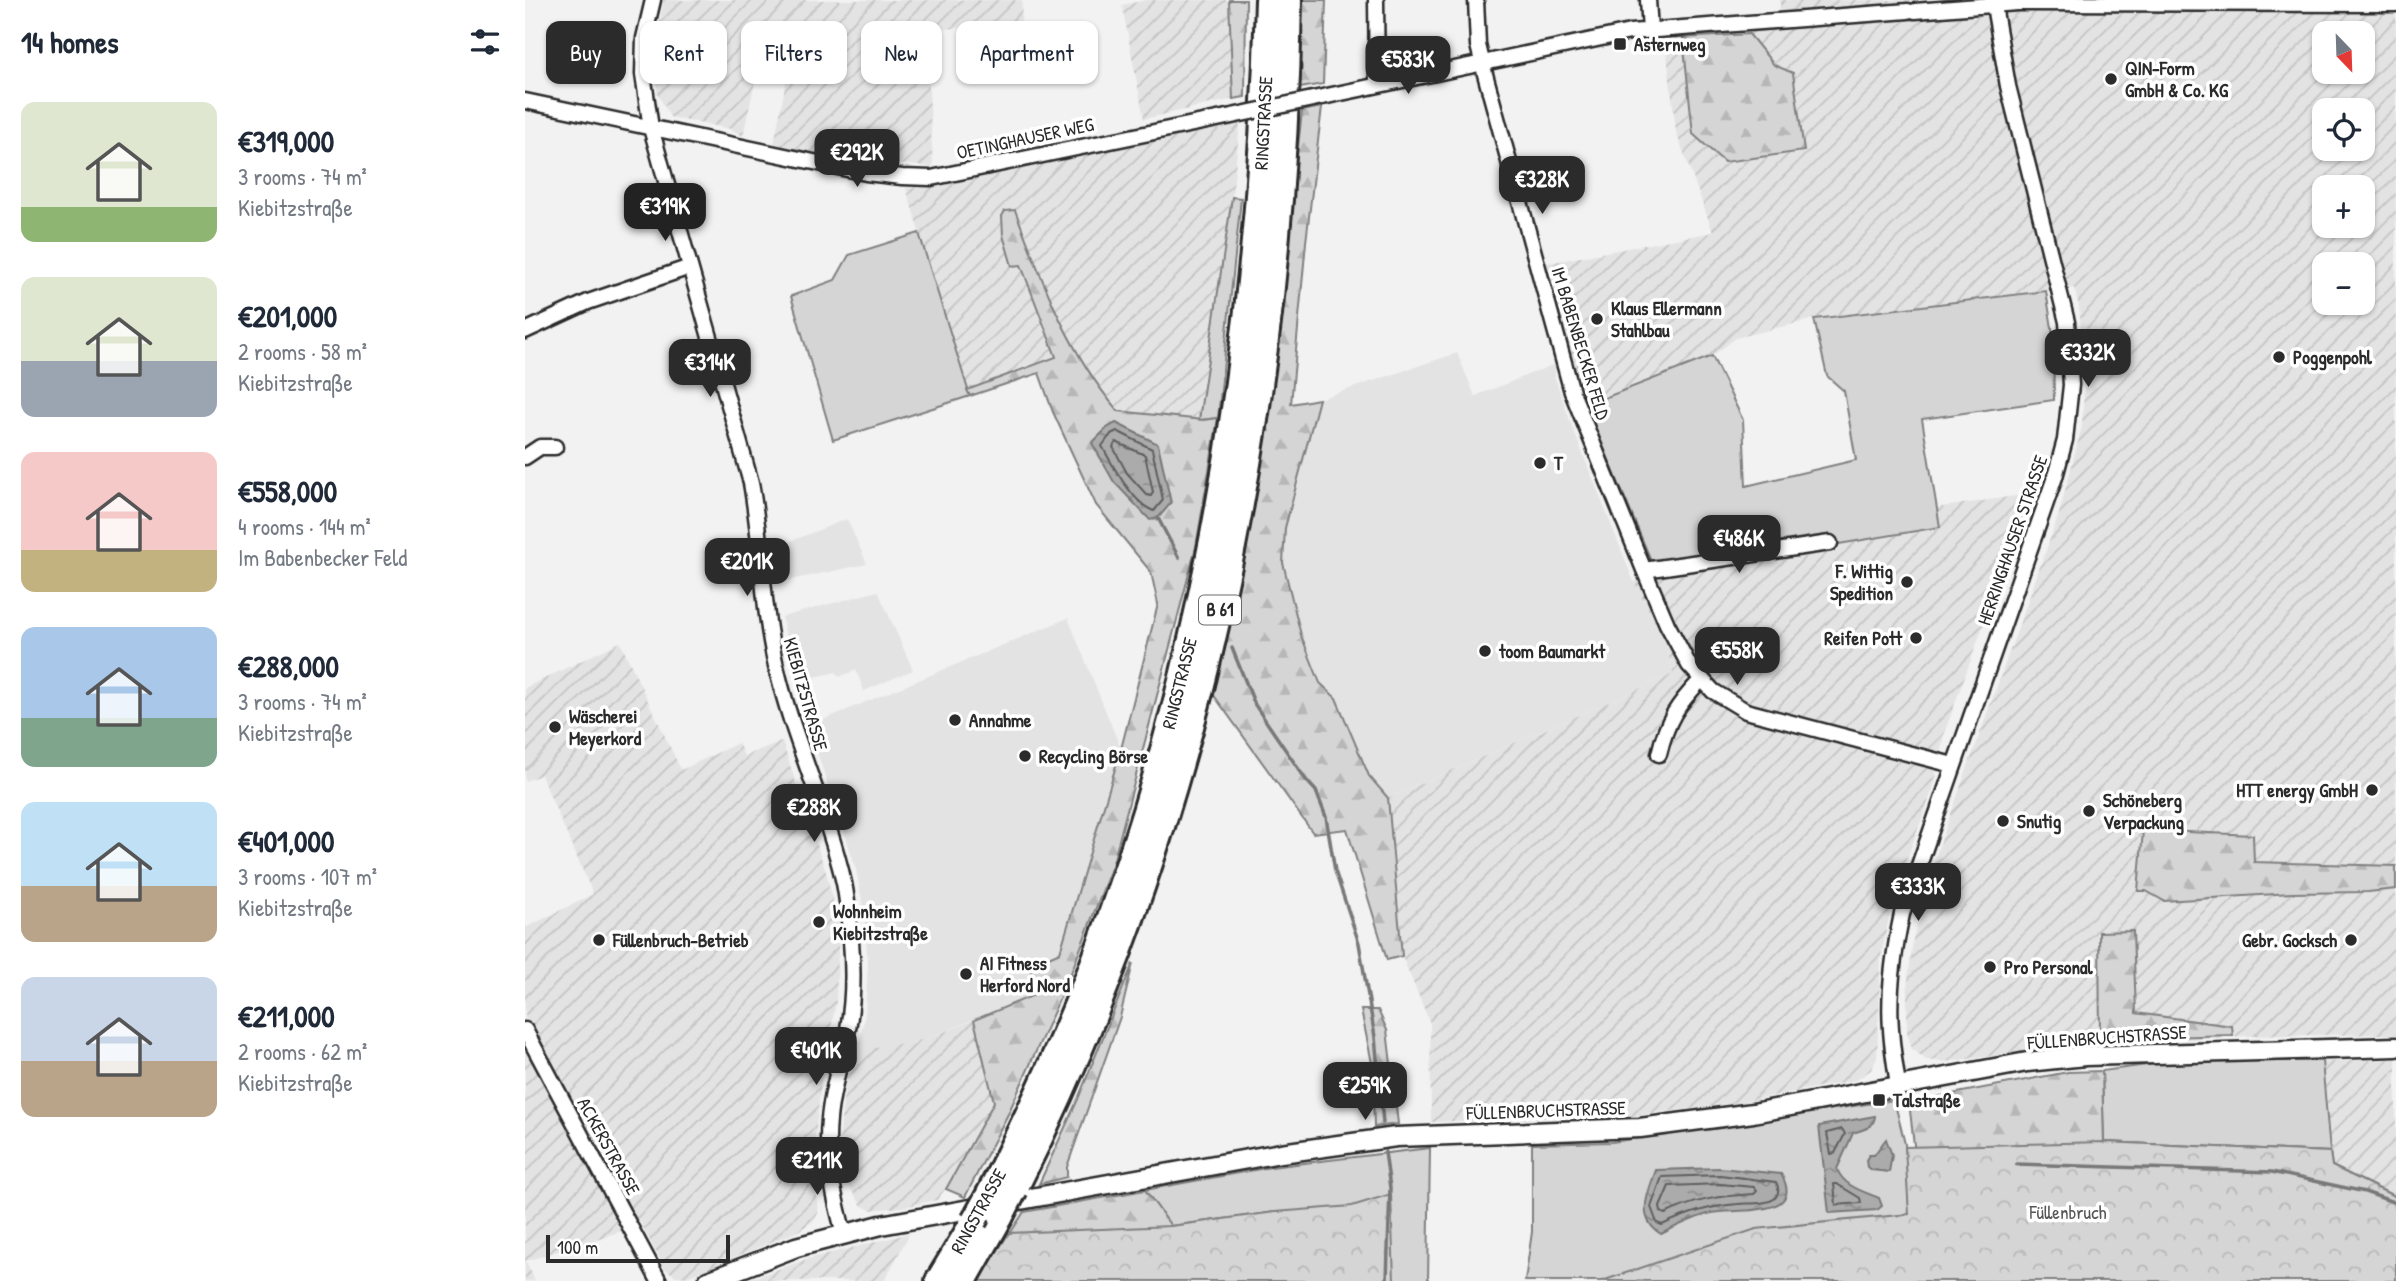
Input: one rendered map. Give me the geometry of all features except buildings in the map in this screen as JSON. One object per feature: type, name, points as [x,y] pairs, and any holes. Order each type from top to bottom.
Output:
[{"type":"highway","name":"RINGSTRASSE","points":[[938,1281],[989,1194],[1037,1095],[1094,961],[1130,856],[1184,666],[1219,508],[1249,306],[1263,131],[1268,0]]},
{"type":"highway","name":"RINGSTRASSE","points":[[964,1281],[1015,1189],[1087,1036],[1144,882],[1186,746],[1220,607],[1243,497],[1271,306],[1285,132],[1289,0]]},
{"type":"street","name":"KIEBITZSTRASSE","points":[[653,0],[644,38],[643,74],[651,128],[751,483],[759,524],[767,619],[776,666],[845,886],[853,982],[846,1036],[828,1120],[832,1187],[844,1234]]},
{"type":"street","points":[[1376,0],[1377,85]]},
{"type":"street","name":"IM BABENBECKER FELD","points":[[1476,0],[1478,45],[1482,62],[1572,392],[1644,570],[1681,651],[1701,680],[1726,701],[1745,711],[1953,765]]},
{"type":"street","points":[[1648,0],[1650,30]]},
{"type":"street","name":"OETINGHAUSER WEG","points":[[525,101],[866,173],[931,178],[1630,32],[1993,3],[2396,4]]},
{"type":"street","name":"HERRINGHAUSER STRASSE","points":[[1898,1084],[1890,1028],[1896,942],[1914,874],[2055,477],[2064,440],[2071,385],[2067,322],[2008,86],[1993,3]]},
{"type":"street","points":[[525,331],[588,302],[690,267]]},
{"type":"street","points":[[525,457],[540,447],[555,447]]},
{"type":"street","points":[[1644,570],[1830,543]]},
{"type":"street","points":[[1659,754],[1665,732],[1680,701],[1701,680]]},
{"type":"street","name":"ACKERSTRASSE","points":[[525,1030],[659,1281]]},
{"type":"street","name":"FÜLLENBRUCHSTRASSE","points":[[708,1281],[796,1247],[844,1234],[1281,1153],[1407,1137],[1640,1128],[1753,1113],[2027,1062],[2085,1056],[2396,1047]]},
{"type":"shaded area","points":[[664,0],[1022,0],[1021,21],[956,21],[956,28],[942,29],[942,21],[861,21],[861,84],[929,84],[933,167],[846,160],[774,144],[785,84],[847,84],[847,21],[741,21],[741,84],[755,84],[743,136],[731,129],[670,117],[657,92],[657,84],[727,84],[727,21],[660,21]]},
{"type":"shaded area","points":[[1147,0],[1229,0],[1233,99],[1144,119],[1122,5]]},
{"type":"shaded area","points":[[1780,0],[2396,0],[2396,1034],[2246,1036],[2088,1044],[1944,1062],[1926,1060],[1912,1049],[1907,1032],[1907,988],[1913,939],[1936,855],[2059,514],[2082,426],[2085,375],[2079,306],[2074,288],[1814,319],[1736,338],[1712,356],[1586,405],[1577,384],[1543,264],[1713,232],[1676,132],[1665,37],[1749,34],[1780,10]],"holes":[[[2133,931],[2136,1013],[2231,1026],[2100,1038]]]},
{"type":"shaded area","points":[[1240,124],[1199,420],[1118,411],[1095,383],[1075,350],[967,390],[906,188],[934,186]]},
{"type":"shaded area","points":[[1457,353],[1475,396],[1555,364],[1555,378],[1573,429],[1634,582],[1666,645],[1673,674],[1388,798],[1369,776],[1336,698],[1320,683],[1301,635],[1283,563],[1285,528],[1319,399]]},
{"type":"shaded area","points":[[2035,493],[1999,582],[1944,734],[1933,789],[1894,893],[1881,957],[1877,1058],[1871,1070],[1856,1080],[1736,1103],[1624,1117],[1613,1115],[1431,1122],[1430,1023],[1402,956],[1388,798],[1673,674],[1666,645],[1634,582],[1661,572],[1939,527],[1936,508]]},
{"type":"shaded area","points":[[847,519],[867,564],[776,583],[773,548]]},
{"type":"shaded area","points":[[878,591],[913,670],[864,691],[856,670],[839,677],[836,672],[795,682],[782,617]]},
{"type":"shaded area","points":[[1068,618],[1121,749],[1060,952],[1039,993],[926,1039],[857,1052],[865,1014],[868,964],[863,905],[847,840],[808,726]]},
{"type":"shaded area","points":[[620,642],[681,770],[738,743],[744,756],[782,741],[827,875],[839,928],[836,1002],[822,1074],[814,1147],[818,1214],[812,1222],[798,1231],[687,1277],[676,1276],[665,1269],[638,1218],[622,1231],[526,1261],[535,1281],[525,1281],[525,928],[593,894],[541,775],[525,781],[525,688]]},
{"type":"shaded area","points":[[974,1020],[994,1102],[946,1188],[937,1200],[871,1210],[862,1206],[849,1187],[839,1142],[844,1091],[853,1052],[926,1039]]},
{"type":"shaded area","points":[[2396,1059],[2396,1197],[2332,1166],[2322,1062]]},
{"type":"shaded area","points":[[910,1233],[884,1281],[744,1281],[807,1259]]},
{"type":"green space","points":[[1229,0],[1246,0],[1245,97],[1233,99]]},
{"type":"green space","points":[[1302,0],[1326,0],[1323,84],[1300,88]]},
{"type":"green space","points":[[1749,34],[1774,65],[1793,73],[1804,151],[1724,162],[1693,134],[1683,38]]},
{"type":"green space","points":[[1322,107],[1291,404],[1319,399],[1285,528],[1283,563],[1301,635],[1320,683],[1336,698],[1369,776],[1388,798],[1402,956],[1387,960],[1347,829],[1313,833],[1213,694],[1246,545],[1269,408],[1302,111]]},
{"type":"green space","points":[[1232,197],[1241,198],[1218,418],[1199,420]]},
{"type":"green space","points":[[1015,210],[1058,315],[1085,365],[1118,411],[1203,420],[1218,418],[1196,547],[1113,863],[1071,973],[1008,1114],[965,1197],[946,1189],[994,1102],[974,1020],[1039,993],[1028,966],[1060,952],[1121,749],[1158,604],[1151,572],[1096,505],[1053,412],[1039,373],[970,396],[967,390],[1056,357],[1021,265],[1012,266],[1003,235],[1002,216],[1005,211]]},
{"type":"green space","points":[[919,233],[970,396],[833,440],[791,296],[835,280],[849,255]]},
{"type":"green space","points":[[2046,291],[2053,334],[2054,400],[1922,419],[1940,527],[1839,544],[1820,542],[1652,563],[1586,405],[1712,356],[1743,420],[1746,486],[1856,460],[1844,391],[1827,376],[1814,319]]},
{"type":"green space","points":[[2143,830],[2253,835],[2254,862],[2396,866],[2396,889],[2164,901],[2146,891],[2138,891]]},
{"type":"green space","points":[[2133,931],[2136,1013],[2232,1026],[2233,1035],[2100,1039],[2099,932]]},
{"type":"green space","points":[[1133,963],[1120,1017],[1067,1167],[1067,1177],[1039,1184],[1078,1099]]},
{"type":"green space","points":[[1361,1010],[1378,1010],[1387,1030],[1398,1124],[1374,1127],[1372,1063]]},
{"type":"green space","points":[[2177,1061],[2322,1061],[2330,1152],[2104,1142],[2102,1071]]},
{"type":"green space","name":"Füllenbruch","points":[[2102,1071],[2104,1142],[2330,1152],[2332,1166],[2396,1197],[2396,1281],[2052,1281],[1923,1222],[1909,1102],[2068,1072]]},
{"type":"green space","points":[[1894,1100],[1905,1144],[1910,1223],[1923,1281],[1525,1281],[1532,1232],[1532,1144],[1612,1142]]},
{"type":"green space","name":"Füllenbruch","points":[[2104,1142],[2330,1152],[2332,1166],[2396,1197],[2396,1281],[1602,1281],[1756,1229],[1909,1214],[1905,1147]]},
{"type":"green space","points":[[1430,1148],[1428,1281],[1155,1281],[1275,1213],[1171,1226],[1145,1190],[1271,1167]]},
{"type":"green space","points":[[1145,1190],[1171,1226],[1275,1212],[979,1281],[1024,1212]]},
{"type":"green space","points":[[1391,1194],[1394,1281],[978,1281],[1009,1233],[1171,1226],[1275,1212],[1352,1206]]},
{"type":"water","points":[[1116,423],[1158,444],[1171,503],[1158,518],[1150,520],[1114,482],[1092,443]]},
{"type":"water","points":[[1875,1116],[1871,1126],[1853,1133],[1837,1169],[1849,1184],[1879,1198],[1882,1206],[1877,1210],[1829,1213],[1819,1126]]},
{"type":"water","points":[[1886,1139],[1892,1155],[1889,1172],[1871,1170],[1867,1167],[1866,1160],[1869,1155],[1874,1155]]},
{"type":"water","points":[[1720,1168],[1781,1174],[1786,1188],[1784,1198],[1776,1205],[1765,1208],[1705,1215],[1661,1234],[1653,1228],[1648,1220],[1646,1205],[1656,1170]]},
{"type":"waterway","points":[[1158,518],[1179,558]]},
{"type":"waterway","points":[[1232,648],[1255,705],[1316,791],[1326,817],[1335,871],[1359,943],[1375,1037],[1383,1123]]},
{"type":"waterway","points":[[1385,1152],[1390,1188],[1387,1281]]},
{"type":"waterway","points":[[2016,1164],[2272,1172],[2365,1192],[2396,1203]]},
{"type":"place","name":"Asternweg","points":[[1620,44]]},
{"type":"place","name":"QIN-Form GmbH & Co. KG","points":[[2111,79]]},
{"type":"place","name":"Klaus Ellermann Stahlbau","points":[[1597,319]]},
{"type":"place","name":"Poggenpohl","points":[[2279,357]]},
{"type":"place","name":"T","points":[[1540,463]]},
{"type":"place","name":"F. Wittig Spedition","points":[[1907,582]]},
{"type":"place","name":"Reifen Pott","points":[[1916,638]]},
{"type":"place","name":"toom Baumarkt","points":[[1485,651]]},
{"type":"place","name":"Annahme","points":[[955,720]]},
{"type":"place","name":"Wäscherei Meyerkord","points":[[555,727]]},
{"type":"place","name":"Recycling Börse","points":[[1025,756]]},
{"type":"place","name":"HTT energy GmbH","points":[[2372,790]]},
{"type":"place","name":"Schöneberg Verpackung","points":[[2089,811]]},
{"type":"place","name":"Snutig","points":[[2003,821]]},
{"type":"place","name":"Wohnheim Kiebitzstraße","points":[[819,922]]},
{"type":"place","name":"Füllenbruch-Betrieb","points":[[599,940]]},
{"type":"place","name":"Gebr. Gocksch","points":[[2351,940]]},
{"type":"place","name":"Pro Personal","points":[[1990,967]]},
{"type":"place","name":"AI Fitness Herford Nord","points":[[966,974]]},
{"type":"place","name":"Talstraße","points":[[1879,1100]]}]
